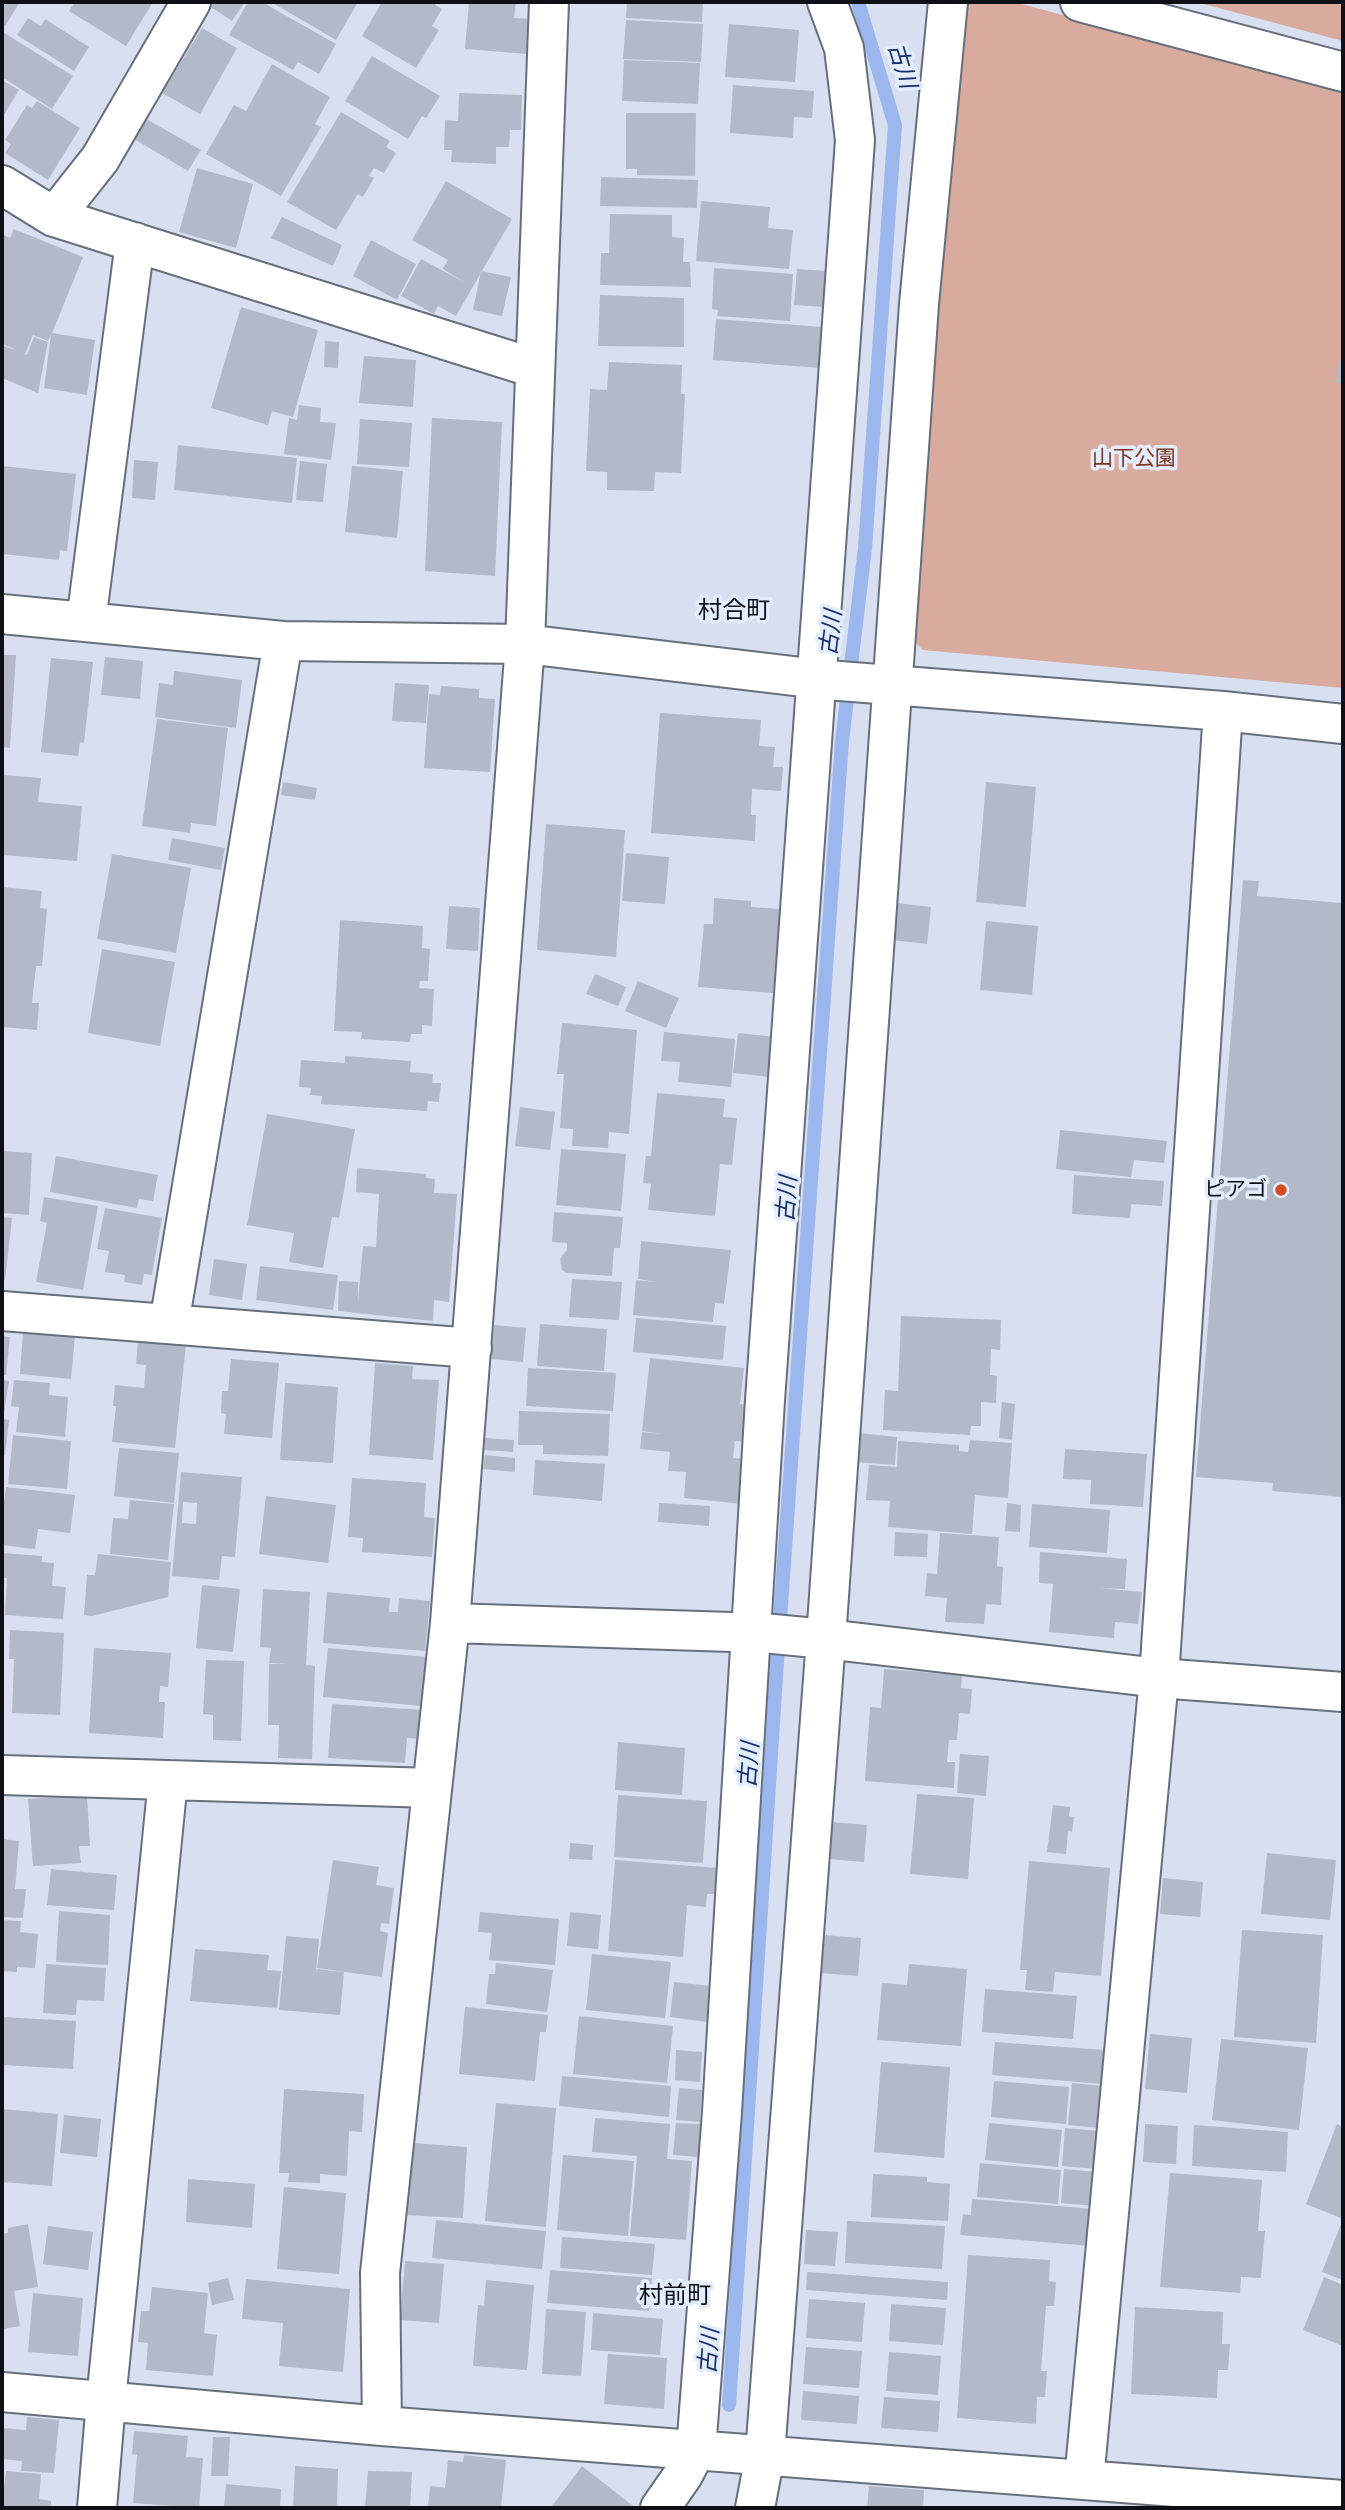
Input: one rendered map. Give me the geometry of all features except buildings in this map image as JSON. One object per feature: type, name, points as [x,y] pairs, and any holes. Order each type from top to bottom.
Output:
[{"type":"street","points":[[54,216],[100,159],[191,2]]},
{"type":"street","points":[[382,2426],[380,2273],[450,1623],[525,644],[549,2]]},
{"type":"street","points":[[660,2508],[683,2475],[695,2450],[757,1633],[766,1386],[822,679],[856,140],[844,48],[828,2]]},
{"type":"street","points":[[755,2508],[765,2455],[886,685],[948,2]]},
{"type":"street","points":[[1080,2],[1343,72]]},
{"type":"street","points":[[2,185],[54,216],[534,369]]},
{"type":"street","points":[[86,622],[135,242]]},
{"type":"street","points":[[2,614],[283,641],[525,644],[822,679],[1223,711],[1343,724]]},
{"type":"street","points":[[169,1324],[283,641]]},
{"type":"street","points":[[1084,2480],[1159,1678],[1223,711]]},
{"type":"street","points":[[2,1311],[472,1348]]},
{"type":"street","points":[[450,1623],[757,1633],[1159,1678],[1343,1692]]},
{"type":"street","points":[[2,1775],[432,1788]]},
{"type":"street","points":[[97,2508],[168,1780]]},
{"type":"street","points":[[2,2392],[382,2426],[1343,2500]]},
{"type":"green space","name":"山下公園","points":[[972,2],[1014,2],[1343,90],[1343,688],[923,650],[911,638],[957,13]]},
{"type":"green space","points":[[1196,2],[1343,2],[1343,41]]},
{"type":"waterway","name":"古川","points":[[729,2405],[776,1676],[842,741],[865,548],[895,125],[858,2]]},
{"type":"place","name":"ピアゴ","points":[[1281,1190]]},
{"type":"district","name":"村合町","points":[[734,611]]},
{"type":"district","name":"村前町","points":[[675,2296]]}]
